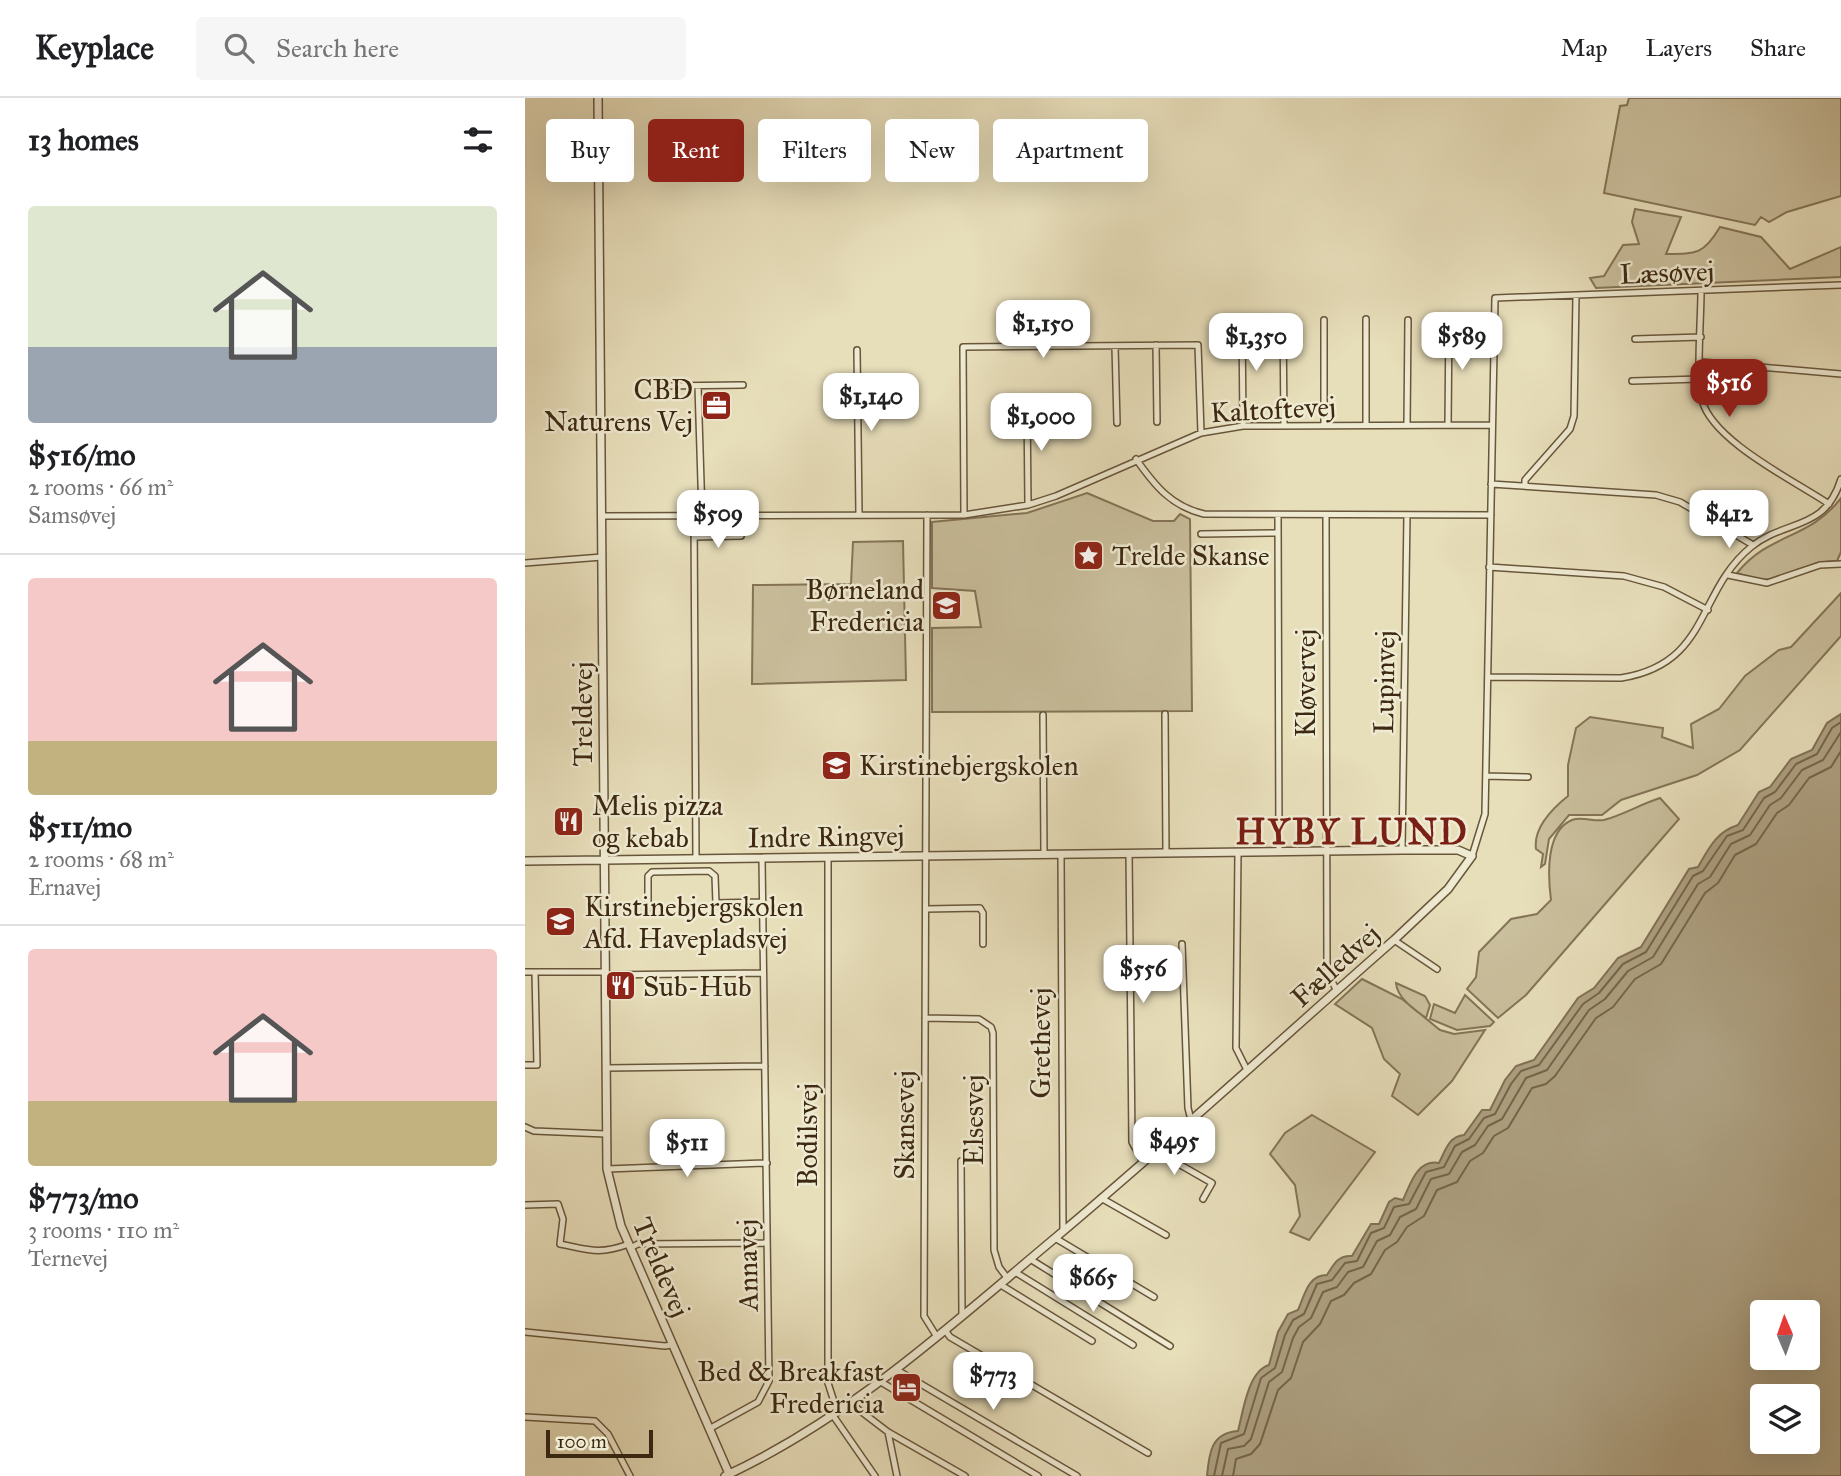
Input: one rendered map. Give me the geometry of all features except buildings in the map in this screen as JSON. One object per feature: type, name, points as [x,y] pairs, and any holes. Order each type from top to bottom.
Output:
[{"type":"street","name":"Treldevej","points":[[598,98],[607,1169],[615,1208],[629,1246],[728,1475]]},
{"type":"street","name":"Læsøvej","points":[[1495,298],[1841,285]]},
{"type":"street","points":[[1701,292],[1700,379],[1702,400],[1707,412],[1725,435],[1829,504]]},
{"type":"street","points":[[1525,486],[1525,480],[1570,429],[1574,416],[1576,296]]},
{"type":"street","name":"Fælledvej","points":[[728,1475],[850,1403],[897,1370],[1008,1279],[1394,940],[1448,889],[1472,856],[1483,827],[1486,776],[1495,298]]},
{"type":"street","points":[[1283,319],[1284,425]]},
{"type":"street","points":[[1366,319],[1366,425]]},
{"type":"street","points":[[1448,425],[1449,319]]},
{"type":"street","points":[[1324,320],[1324,425]]},
{"type":"street","points":[[1407,425],[1408,320]]},
{"type":"street","points":[[1242,321],[1243,426]]},
{"type":"street","points":[[1635,339],[1701,337]]},
{"type":"street","points":[[1156,345],[1157,422]]},
{"type":"street","points":[[964,515],[963,347],[1198,345],[1201,433]]},
{"type":"street","points":[[1115,346],[1117,423]]},
{"type":"street","points":[[857,350],[859,515]]},
{"type":"street","points":[[1701,362],[1841,374]]},
{"type":"street","points":[[1632,381],[1700,379]]},
{"type":"street","points":[[662,386],[743,385]]},
{"type":"street","points":[[698,386],[702,516]]},
{"type":"street","points":[[1028,505],[1027,402],[1055,402]]},
{"type":"street","name":"Kaltoftevej","points":[[601,516],[964,515],[1028,505],[1056,496],[1201,433],[1243,426],[1492,425]]},
{"type":"street","points":[[1136,460],[1159,491],[1192,511],[1219,516],[1491,515]]},
{"type":"street","points":[[1488,677],[1621,678],[1641,675],[1673,658],[1686,646],[1738,559],[1753,545],[1803,525],[1829,504],[1841,481]]},
{"type":"street","points":[[1491,484],[1656,495],[1680,502],[1753,545]]},
{"type":"street","name":"Skansevej","points":[[927,515],[924,1315],[937,1337]]},
{"type":"street","points":[[1278,515],[1279,851]]},
{"type":"street","name":"Kløvervej","points":[[1326,515],[1327,972],[1337,991]]},
{"type":"street","name":"Lupinvej","points":[[1402,850],[1407,515]]},
{"type":"street","points":[[694,516],[696,859]]},
{"type":"street","points":[[1201,534],[1278,533]]},
{"type":"street","points":[[694,537],[741,536]]},
{"type":"street","points":[[525,563],[602,557]]},
{"type":"street","points":[[1728,575],[1767,583],[1820,565],[1841,564]]},
{"type":"street","points":[[1489,567],[1624,576],[1664,587],[1708,610]]},
{"type":"street","points":[[1165,714],[1166,853]]},
{"type":"street","points":[[1043,715],[1044,855]]},
{"type":"street","points":[[1486,776],[1528,777]]},
{"type":"street","name":"Indre Ringvej","points":[[525,861],[1402,850],[1458,850],[1472,856]]},
{"type":"street","points":[[1238,852],[1236,1048],[1247,1070]]},
{"type":"street","points":[[1129,853],[1132,1142],[1143,1162]]},
{"type":"street","name":"Grethevej","points":[[1061,854],[1063,1231]]},
{"type":"street","name":"Bodilsvej","points":[[828,857],[828,1384],[835,1412]]},
{"type":"street","name":"Annavej","points":[[709,1429],[758,1402],[768,1389],[762,858]]},
{"type":"street","points":[[647,909],[648,876],[652,872],[709,871],[715,876],[716,903],[762,902]]},
{"type":"street","points":[[926,909],[980,908],[983,944]]},
{"type":"street","points":[[1394,940],[1437,969]]},
{"type":"street","points":[[1182,944],[1188,1108],[1191,1120]]},
{"type":"street","points":[[525,972],[763,973]]},
{"type":"street","points":[[525,1065],[537,1065],[535,972]]},
{"type":"street","name":"Elsesvej","points":[[925,1018],[979,1019],[991,1027],[994,1250],[999,1268],[1008,1279]]},
{"type":"street","points":[[606,1068],[765,1066]]},
{"type":"street","points":[[525,1127],[534,1131],[606,1134]]},
{"type":"street","points":[[1156,1151],[1212,1183],[1203,1199]]},
{"type":"street","points":[[961,1161],[962,1316]]},
{"type":"street","points":[[607,1169],[767,1163]]},
{"type":"street","points":[[1101,1198],[1166,1234]]},
{"type":"street","points":[[525,1205],[558,1204],[563,1219],[560,1244],[575,1250],[604,1253],[638,1244],[767,1243]]},
{"type":"street","points":[[1055,1238],[1154,1297]]},
{"type":"street","points":[[1030,1259],[1170,1346]]},
{"type":"street","points":[[1015,1272],[1133,1345]]},
{"type":"street","points":[[1001,1284],[1092,1341]]},
{"type":"street","points":[[945,1330],[950,1337],[1148,1453]]},
{"type":"street","points":[[525,1332],[671,1345]]},
{"type":"street","points":[[897,1370],[1077,1476]]},
{"type":"street","points":[[881,1381],[1038,1476]]},
{"type":"street","points":[[850,1403],[888,1432],[965,1476]]},
{"type":"street","points":[[835,1412],[875,1476]]},
{"type":"street","points":[[525,1417],[596,1421],[608,1434],[630,1476]]},
{"type":"street","points":[[888,1432],[897,1476]]},
{"type":"shaded area","points":[[1629,98],[1841,98],[1841,196],[1787,212],[1769,222],[1761,217],[1755,225],[1604,193],[1620,106],[1627,105]]},
{"type":"shaded area","points":[[1635,209],[1681,217],[1666,254],[1699,251],[1709,243],[1720,227],[1761,237],[1790,269],[1841,247],[1841,277],[1596,288],[1590,278],[1604,276],[1623,245],[1639,244],[1632,222]]},
{"type":"shaded area","points":[[1087,493],[1153,521],[1174,521],[1180,514],[1190,519],[1192,711],[932,712],[932,628],[981,627],[975,591],[932,588],[932,522],[1027,513]]},
{"type":"shaded area","points":[[1841,498],[1841,552],[1837,561],[1806,567],[1772,579],[1737,573],[1763,550],[1815,522]]},
{"type":"shaded area","points":[[903,541],[906,680],[752,684],[753,585],[851,584],[853,542]]},
{"type":"shaded area","points":[[1841,593],[1841,636],[1740,750],[1697,775],[1621,800],[1602,815],[1569,815],[1549,839],[1545,864],[1541,867],[1543,854],[1536,849],[1538,833],[1550,812],[1568,796],[1568,765],[1576,728],[1590,717],[1663,728],[1662,737],[1693,748],[1691,724],[1719,709],[1745,676],[1779,650],[1791,647]]},
{"type":"shaded area","points":[[1660,798],[1679,819],[1526,995],[1498,1018],[1467,989],[1476,977],[1479,952],[1511,919],[1537,914],[1551,900],[1550,856],[1557,834],[1572,820],[1604,820]]},
{"type":"shaded area","points":[[1362,979],[1402,999],[1440,1030],[1454,1034],[1485,1030],[1452,1081],[1418,1115],[1392,1096],[1400,1074],[1384,1059],[1372,1028],[1335,1004]]},
{"type":"shaded area","points":[[1396,983],[1425,996],[1430,1005],[1426,1018],[1403,999]]},
{"type":"shaded area","points":[[1465,995],[1494,1022],[1490,1026],[1457,1030],[1430,1019],[1434,1004],[1455,1013]]},
{"type":"shaded area","points":[[1312,1115],[1375,1152],[1309,1240],[1290,1232],[1300,1216],[1295,1185],[1270,1154],[1285,1133]]},
{"type":"water","points":[[1841,714],[1841,1476],[1207,1476],[1213,1446],[1222,1436],[1238,1431],[1251,1384],[1256,1375],[1269,1365],[1278,1332],[1288,1314],[1298,1310],[1311,1282],[1327,1275],[1340,1259],[1352,1256],[1371,1224],[1379,1224],[1389,1202],[1395,1198],[1403,1200],[1415,1174],[1425,1165],[1439,1163],[1451,1141],[1464,1135],[1482,1110],[1490,1110],[1505,1080],[1516,1066],[1534,1060],[1578,998],[1594,988],[1618,958],[1641,947],[1689,869],[1698,867],[1719,836],[1738,825],[1759,792],[1770,787],[1791,759],[1812,750],[1827,723]]},
{"type":"place","name":"CBD Naturens Vej","points":[[716,405]]},
{"type":"place","name":"Trelde Skanse","points":[[1089,555]]},
{"type":"place","name":"Børneland Fredericia","points":[[947,605]]},
{"type":"place","name":"Kirstinebjergskolen","points":[[836,765]]},
{"type":"place","name":"Melis pizza og kebab","points":[[569,821]]},
{"type":"place","name":"Kirstinebjergskolen Afd. Havepladsvej","points":[[561,922]]},
{"type":"place","name":"Sub-Hub","points":[[620,986]]},
{"type":"place","name":"Bed & Breakfast Fredericia","points":[[907,1387]]},
{"type":"district","name":"HYBY LUND","points":[[1352,832]]}]
